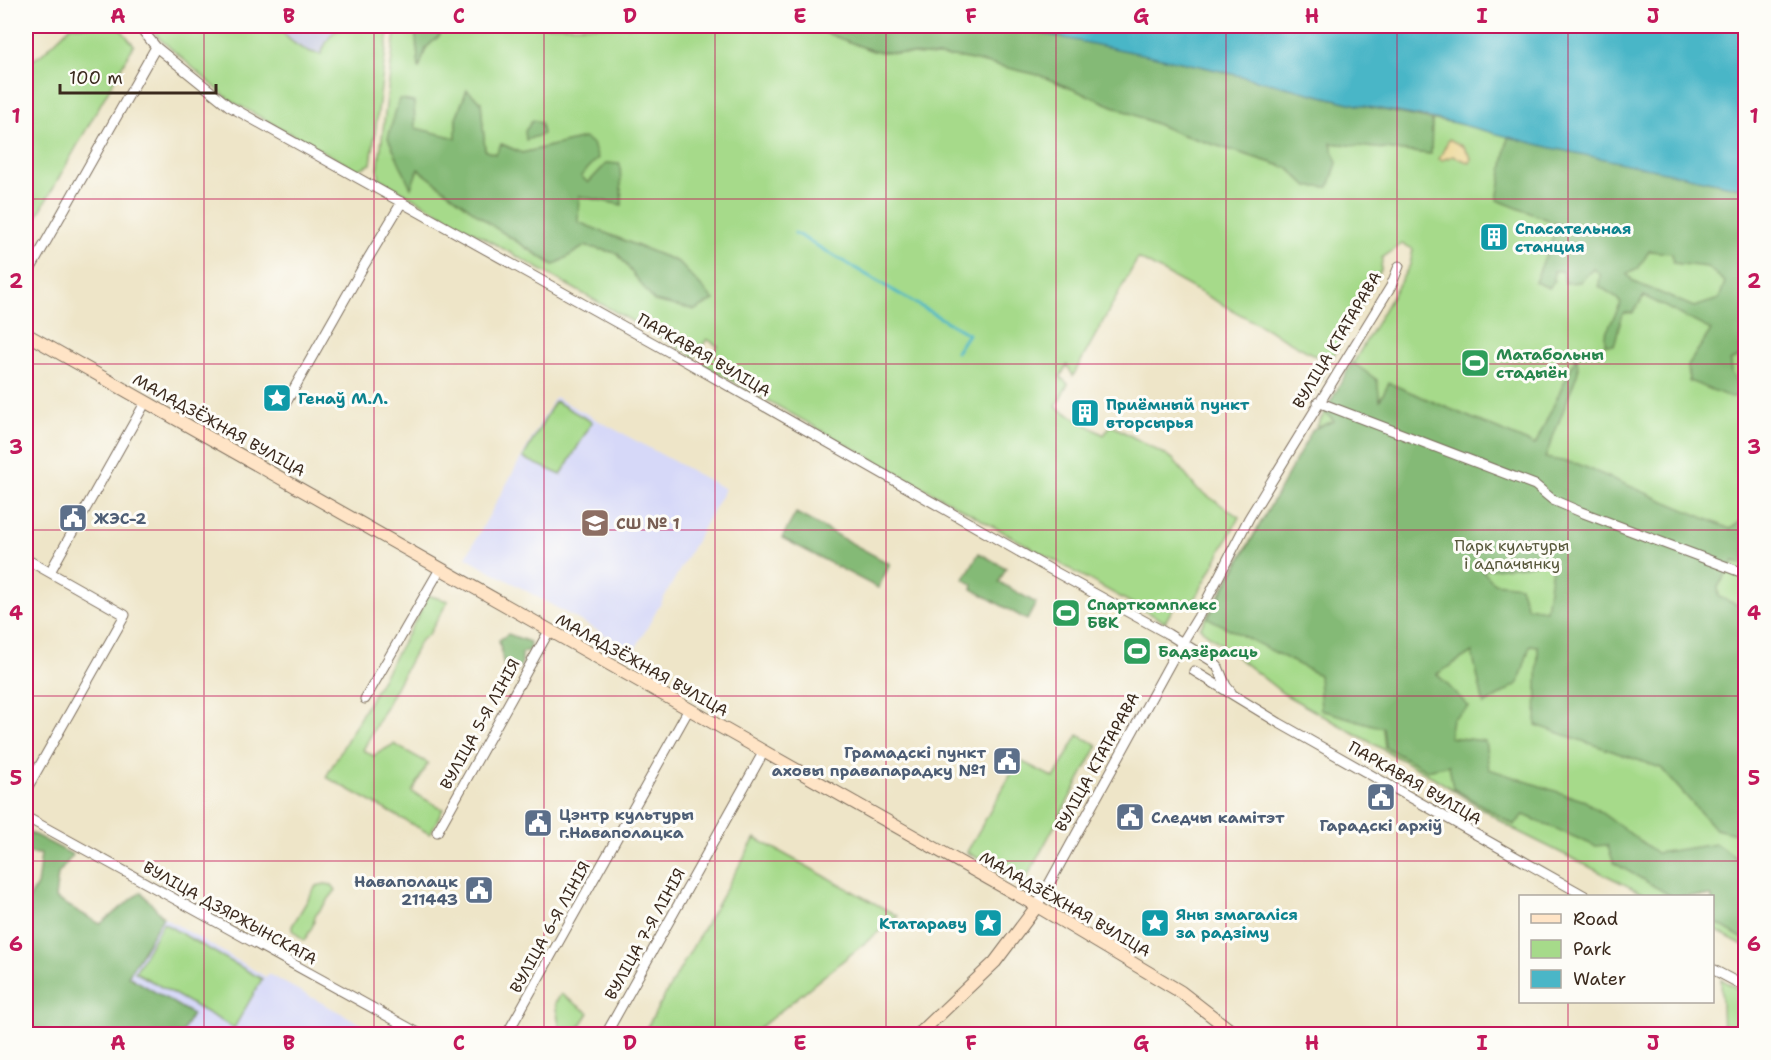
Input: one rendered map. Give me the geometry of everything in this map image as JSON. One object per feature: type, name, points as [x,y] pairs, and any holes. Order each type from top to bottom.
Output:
[{"type":"street","name":"ПАРКАВАЯ ВУЛІЦА","points":[[139,26],[156,47],[229,106],[1182,643],[1212,661],[1218,667],[1231,692]]},
{"type":"street","points":[[26,277],[156,47]]},
{"type":"street","points":[[287,401],[402,202]]},
{"type":"street","name":"ВУЛІЦА КТАТАРАВА","points":[[919,1035],[995,962],[1037,906],[1198,616],[1249,518],[1390,286],[1399,266]]},
{"type":"street","name":"МАЛАДЗЁЖНАЯ ВУЛІЦА","points":[[26,334],[1037,906],[1172,986],[1235,1035]]},
{"type":"street","points":[[1318,402],[1535,484],[1553,500],[1581,512],[1746,574]]},
{"type":"street","points":[[50,573],[145,403]]},
{"type":"street","points":[[26,559],[125,615],[26,790]]},
{"type":"street","points":[[364,699],[440,569]]},
{"type":"street","name":"ВУЛІЦА 5-Я ЛІНІЯ","points":[[437,832],[549,631]]},
{"type":"street","name":"ПАРКАВАЯ ВУЛІЦА","points":[[1194,671],[1288,728],[1581,895]]},
{"type":"street","name":"ВУЛІЦА 6-Я ЛІНІЯ","points":[[507,1035],[689,709]]},
{"type":"street","name":"ВУЛІЦА 7-Я ЛІНІЯ","points":[[606,1035],[764,753]]},
{"type":"street","name":"ВУЛІЦА ДЗЯРЖЫНСКАГА","points":[[26,817],[420,1035]]},
{"type":"street","points":[[1714,970],[1746,987]]},
{"type":"shaded area","points":[[262,26],[386,26],[377,60],[292,54]]},
{"type":"shaded area","name":"СШ № 1","points":[[555,397],[725,489],[634,651],[466,557]]},
{"type":"shaded area","points":[[163,917],[266,977],[268,974],[380,1034],[182,1034],[192,1014],[128,976]]},
{"type":"green space","points":[[71,26],[118,26],[134,45],[26,236],[26,63],[40,56]]},
{"type":"green space","points":[[149,26],[281,26],[291,41],[309,51],[321,54],[333,33],[346,27],[389,26],[371,164],[357,170],[231,101],[160,39]]},
{"type":"green space","name":"Парк культуры і адпачынку","points":[[404,26],[415,26],[419,67],[426,48],[440,35],[438,26],[808,26],[873,51],[963,58],[1039,75],[1180,134],[1288,168],[1308,187],[1331,143],[1430,154],[1432,120],[1451,122],[1745,189],[1745,946],[1714,930],[1714,895],[1646,895],[1515,830],[1436,779],[1284,694],[1200,628],[1410,265],[1413,249],[1402,244],[1382,258],[1381,270],[1309,400],[1303,402],[1323,360],[1138,258],[1073,376],[1067,365],[1060,377],[1068,384],[1056,407],[1104,435],[1111,425],[1173,459],[1196,488],[1239,517],[1191,607],[1178,600],[1165,622],[702,364],[709,352],[714,353],[718,346],[707,339],[695,357],[380,179],[378,171],[395,33]],"holes":[[[467,90],[481,102],[485,151],[496,154],[502,144],[522,153],[584,138],[593,144],[581,176],[588,183],[607,163],[622,204],[579,196],[577,222],[678,262],[655,301],[617,253],[585,246],[553,265],[494,227],[418,169],[410,187],[414,103],[415,128],[457,139],[456,118]]]},
{"type":"green space","points":[[415,26],[438,26],[440,35],[426,48],[419,69]]},
{"type":"green space","points":[[808,26],[1005,26],[1032,30],[1432,120],[1431,154],[1331,143],[1337,163],[1329,187],[1308,187],[1288,168],[1180,134],[1039,75],[963,58],[873,51]]},
{"type":"green space","points":[[467,90],[481,102],[485,151],[496,154],[501,144],[522,153],[584,138],[593,144],[598,158],[581,176],[588,183],[607,163],[620,164],[622,205],[579,196],[578,222],[678,262],[714,300],[695,310],[654,301],[617,253],[585,246],[554,265],[494,227],[418,169],[411,188],[388,138],[399,99],[414,102],[415,128],[456,138],[456,118]]},
{"type":"green space","points":[[533,120],[541,123],[543,134],[526,140],[525,131]]},
{"type":"green space","points":[[1508,137],[1745,189],[1745,354],[1730,361],[1731,373],[1737,382],[1743,379],[1743,370],[1745,370],[1745,396],[1730,397],[1689,381],[1688,365],[1711,330],[1644,296],[1633,313],[1624,313],[1614,345],[1605,345],[1605,335],[1621,303],[1599,286],[1600,274],[1593,269],[1580,282],[1565,283],[1563,271],[1554,271],[1554,281],[1549,288],[1535,282],[1558,224],[1497,200]],"holes":[[[1649,251],[1672,253],[1673,263],[1707,267],[1725,282],[1719,299],[1694,307],[1634,282],[1627,274],[1638,269]]]},
{"type":"green space","name":"Парк культуры і адпачынку","points":[[1577,355],[1578,372],[1545,458],[1578,464],[1730,529],[1742,520],[1745,513],[1745,565],[1734,561],[1718,587],[1719,597],[1740,606],[1745,605],[1745,836],[1715,829],[1661,768],[1536,725],[1538,646],[1530,645],[1519,683],[1484,705],[1472,652],[1437,674],[1469,707],[1452,719],[1449,737],[1485,741],[1489,769],[1585,801],[1657,853],[1716,844],[1745,864],[1745,940],[1714,922],[1714,895],[1669,895],[1614,863],[1607,845],[1595,846],[1524,815],[1514,825],[1453,788],[1449,765],[1427,770],[1385,747],[1383,728],[1321,710],[1319,675],[1208,618],[1313,429],[1334,421],[1325,412],[1352,362],[1377,380],[1380,400],[1389,383],[1535,445]],"holes":[[[1553,560],[1546,610],[1527,607],[1520,586],[1494,583],[1482,570],[1524,566]]]},
{"type":"green space","points":[[555,401],[592,422],[561,475],[523,458]]},
{"type":"green space","points":[[796,513],[890,564],[878,588],[782,538]]},
{"type":"green space","points":[[979,553],[1006,568],[999,582],[1036,603],[1027,620],[972,589],[973,585],[964,579]]},
{"type":"green space","points":[[427,595],[448,601],[429,634],[421,640],[363,750],[373,756],[394,744],[428,763],[412,792],[443,809],[430,834],[326,777],[423,607]]},
{"type":"green space","points":[[508,634],[530,642],[529,650],[522,653],[522,663],[515,673],[504,667],[499,640]]},
{"type":"green space","points":[[1078,735],[1098,745],[1025,881],[1020,883],[967,852],[1019,760],[1054,778]]},
{"type":"green space","points":[[29,832],[73,855],[58,874],[55,898],[100,924],[141,892],[163,917],[128,976],[192,1014],[182,1034],[26,1034],[26,904],[37,885],[41,854],[26,853],[26,836]]},
{"type":"green space","points":[[755,838],[898,916],[752,1034],[643,1034]]},
{"type":"green space","points":[[332,885],[336,890],[315,916],[313,925],[303,940],[292,930],[292,926],[316,886]]},
{"type":"green space","points":[[163,923],[262,979],[234,1028],[135,972]]},
{"type":"green space","points":[[1721,979],[1745,993],[1745,1034],[1723,1034]]},
{"type":"green space","points":[[561,994],[589,1013],[575,1034],[561,1034],[555,1003]]},
{"type":"sand","points":[[1449,139],[1464,147],[1471,158],[1470,163],[1453,156],[1439,159]]},
{"type":"water","points":[[1005,26],[1745,26],[1745,189],[1552,148],[1451,122],[1358,105],[1200,66]]},
{"type":"waterway","points":[[795,233],[968,334],[956,352]]},
{"type":"place","name":"Спасательная станция","points":[[1494,237]]},
{"type":"place","name":"Матабольны стадыён","points":[[1475,363]]},
{"type":"place","name":"Генаў М.Л.","points":[[277,398]]},
{"type":"place","name":"Приёмный пункт вторсырья","points":[[1085,413]]},
{"type":"place","name":"ЖЭС-2","points":[[73,518]]},
{"type":"place","name":"СШ № 1","points":[[595,523]]},
{"type":"place","name":"Спарткомплекс БВК","points":[[1066,613]]},
{"type":"place","name":"Бадзёрасць","points":[[1137,651]]},
{"type":"place","name":"Грамадскі пункт аховы правапарадку №1","points":[[1007,761]]},
{"type":"place","name":"Гарадскі архіў","points":[[1381,797]]},
{"type":"place","name":"Следчы камітэт","points":[[1130,817]]},
{"type":"place","name":"Цэнтр культуры г.Наваполацка","points":[[538,823]]},
{"type":"place","name":"Наваполацк 211443","points":[[479,890]]},
{"type":"place","name":"Ктатараву","points":[[988,923]]},
{"type":"place","name":"Яны змагаліся за радзіму","points":[[1155,923]]}]
